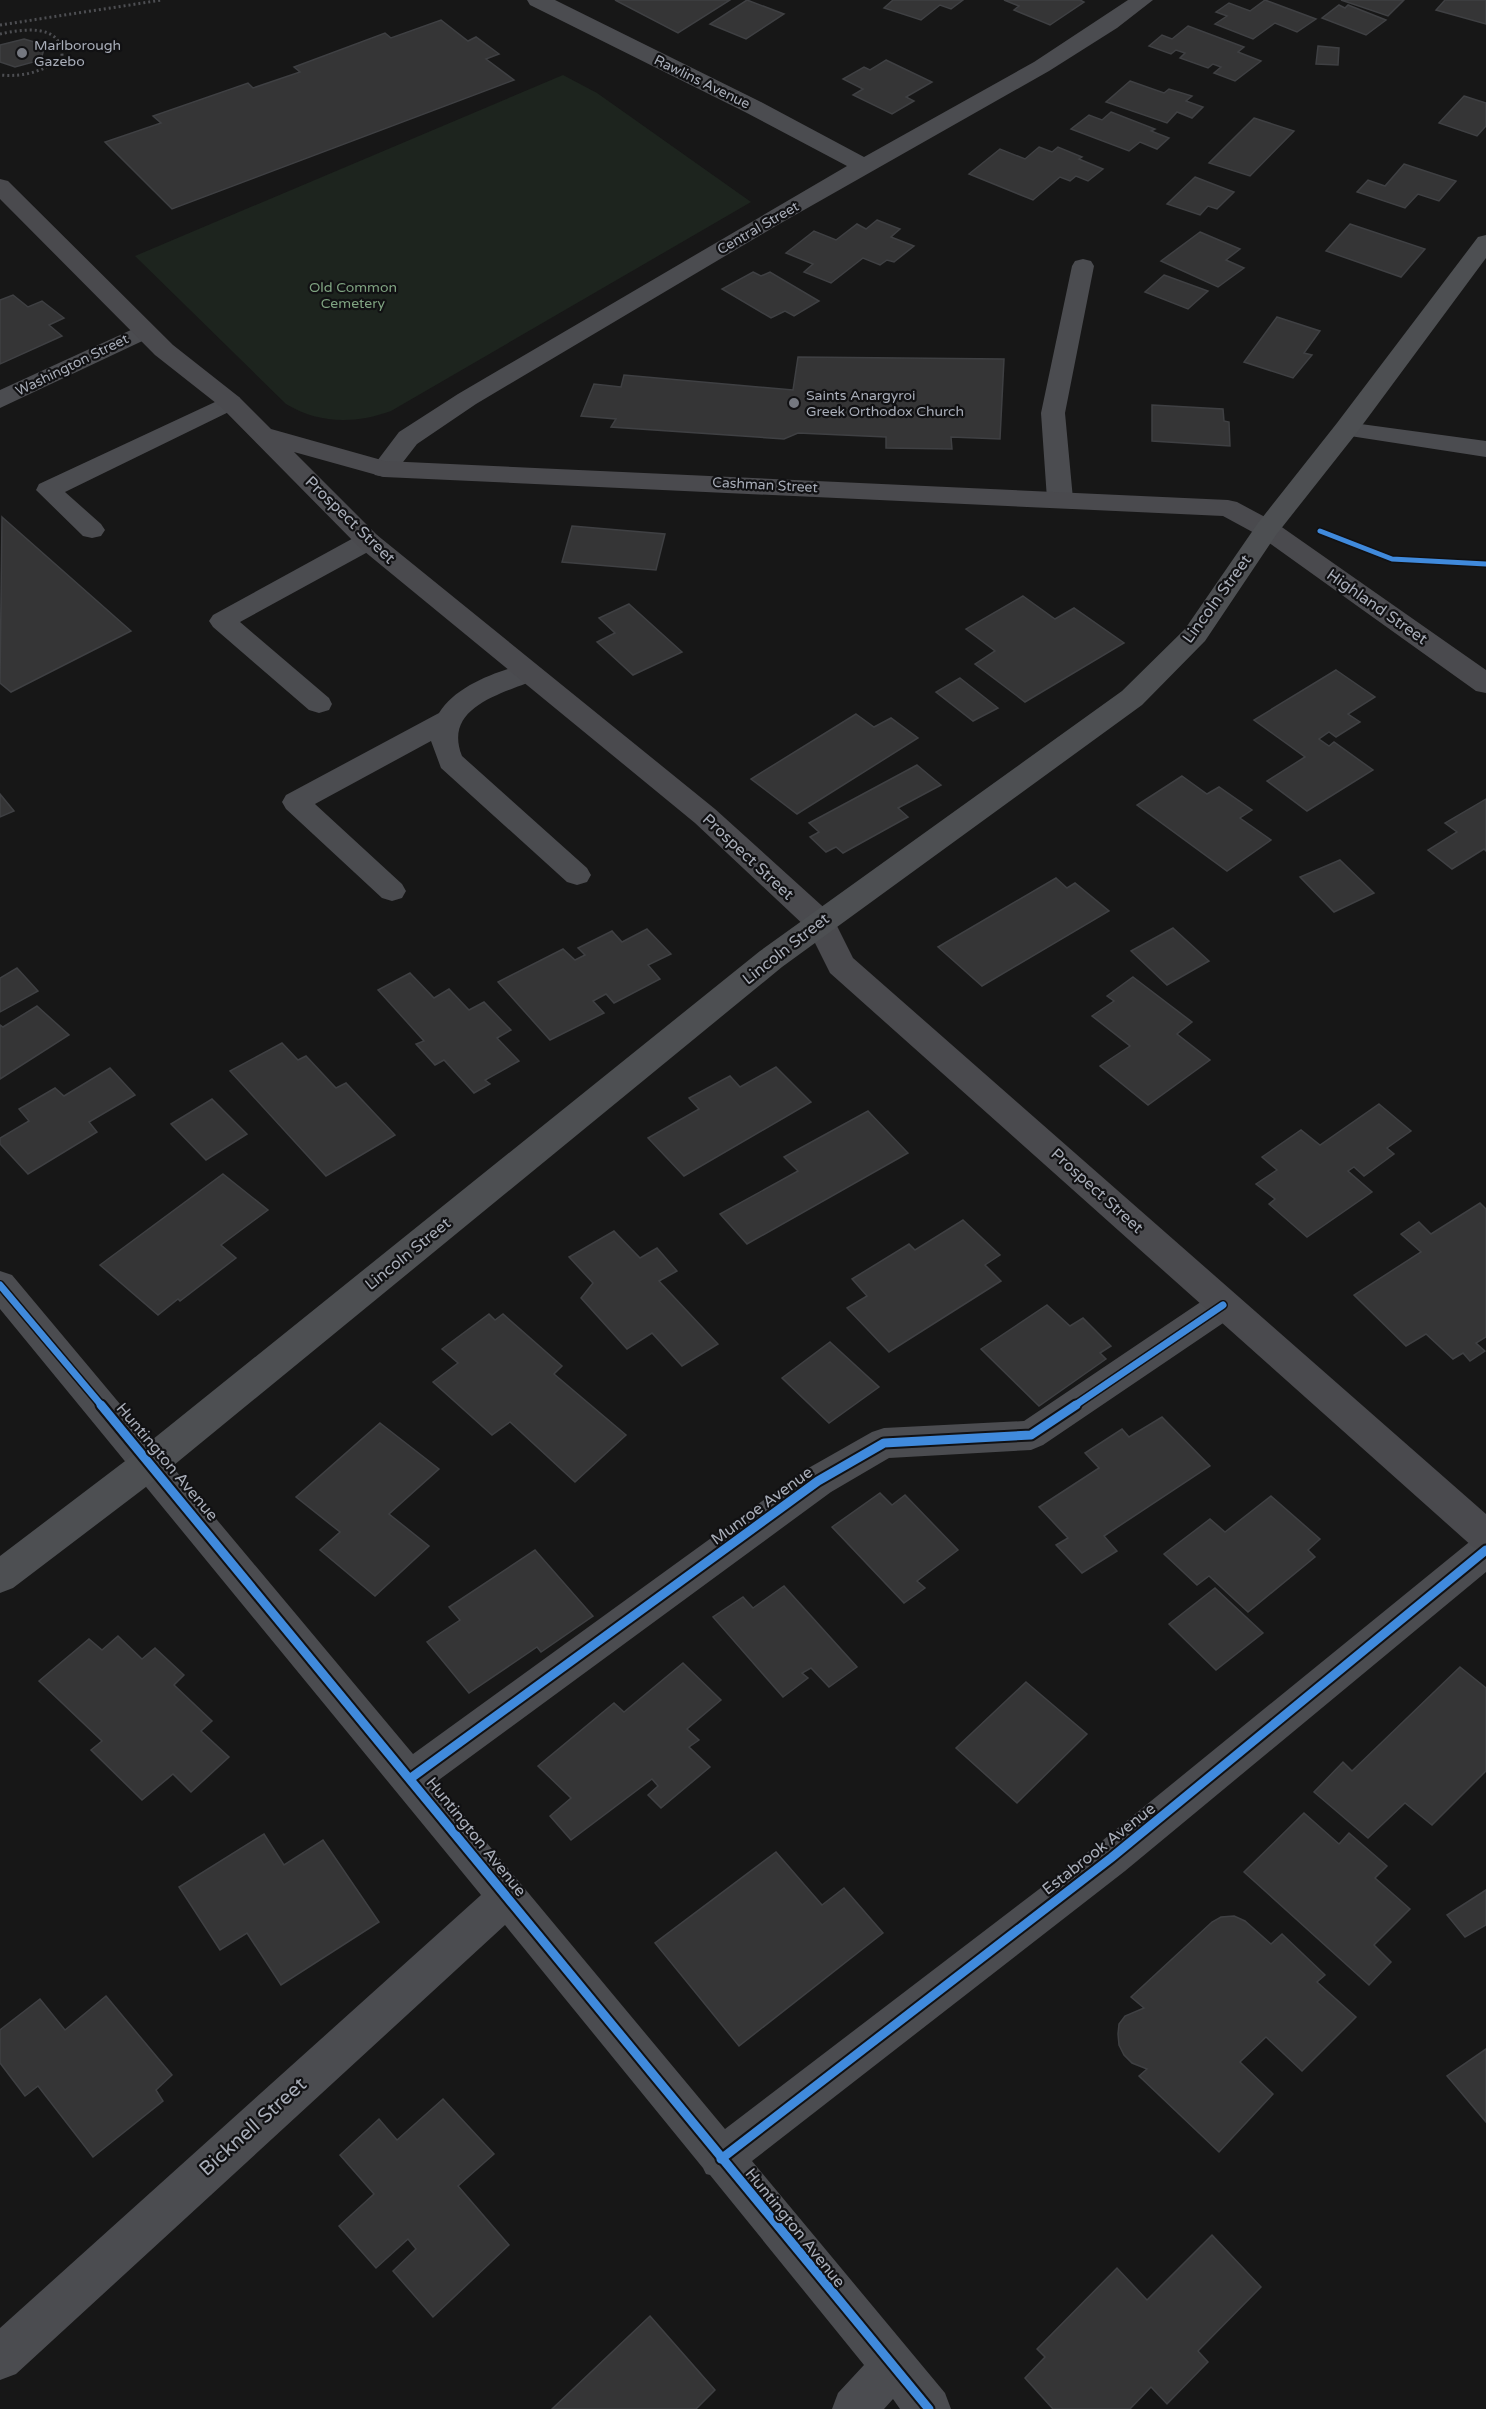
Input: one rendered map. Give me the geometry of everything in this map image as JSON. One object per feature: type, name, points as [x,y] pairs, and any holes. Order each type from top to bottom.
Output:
[{"type":"main road","name":"Prospect Street","points":[[0,186],[144,331],[164,350],[230,402],[368,541],[705,816],[820,922],[841,965],[1486,1536]]},
{"type":"main road","name":"Lincoln Street","points":[[0,1577],[150,1463],[820,922],[1131,698],[1195,635],[1267,529],[1346,429],[1486,242]]},
{"type":"main road","name":"Cashman Street","points":[[262,434],[384,470],[1228,508],[1267,529]]},
{"type":"main road","name":"Highland Street","points":[[1267,529],[1486,684]]},
{"type":"street","name":"Rawlins Avenue","points":[[538,0],[753,107],[864,166]]},
{"type":"street","name":"Central Street","points":[[384,470],[408,438],[467,399],[864,166],[1044,66],[1142,0]]},
{"type":"street","name":"Washington Street","points":[[0,400],[144,331]]},
{"type":"street","name":"Huntington Avenue","points":[[0,1285],[411,1778],[721,2159],[929,2409]]},
{"type":"street","name":"Munroe Avenue","points":[[411,1778],[818,1481],[884,1443],[1031,1435],[1223,1305]]},
{"type":"street","name":"Estabrook Avenue","points":[[721,2159],[1111,1858],[1486,1550]]},
{"type":"street","name":"Bicknell Street","points":[[0,2358],[507,1897]]},
{"type":"street","points":[[854,2409],[892,2367]]},
{"type":"lane","points":[[1060,499],[1053,413],[1083,266]]},
{"type":"lane","points":[[92,530],[48,490],[230,402]]},
{"type":"lane","points":[[1346,429],[1486,449]]},
{"type":"lane","points":[[319,704],[222,621],[368,541]]},
{"type":"lane","points":[[392,891],[296,802],[448,720],[465,700],[528,672]]},
{"type":"lane","points":[[448,720],[444,739],[451,761],[577,875]]},
{"type":"path","points":[[0,25],[162,0]]},
{"type":"path","points":[[6,23],[10,31]]},
{"type":"path","points":[[0,34],[10,31],[40,31],[60,40],[64,47],[62,56],[45,70],[31,74],[0,75]]},
{"type":"green space","name":"Old Common Cemetery","points":[[563,75],[597,93],[751,202],[391,411],[364,418],[337,420],[311,415],[286,404],[135,256]]},
{"type":"building","points":[[615,0],[730,0],[678,33]]},
{"type":"building","points":[[747,0],[784,14],[746,39],[710,24]]},
{"type":"building","points":[[893,0],[963,0],[951,9],[940,5],[921,20],[884,8]]},
{"type":"building","points":[[1004,0],[1080,0],[1084,2],[1050,25],[1014,10],[1019,6]]},
{"type":"building","points":[[1265,0],[1316,19],[1297,32],[1275,23],[1253,39],[1215,24],[1227,16],[1216,12],[1229,3],[1250,11]]},
{"type":"building","points":[[1341,0],[1404,0],[1388,16]]},
{"type":"building","points":[[1445,0],[1486,0],[1486,24],[1436,10]]},
{"type":"building","points":[[1339,5],[1345,8],[1348,5],[1386,20],[1366,35],[1322,18]]},
{"type":"building","points":[[441,20],[468,41],[476,37],[499,54],[486,59],[514,80],[172,209],[105,142],[161,123],[153,116],[248,83],[253,88],[300,72],[294,67],[385,33],[391,38]]},
{"type":"building","points":[[1188,26],[1244,47],[1238,52],[1261,61],[1235,81],[1214,73],[1221,67],[1213,64],[1208,68],[1180,58],[1185,53],[1176,50],[1171,54],[1149,46],[1162,35],[1172,39]]},
{"type":"building","name":"Marlborough Gazebo","points":[[24,39],[45,45],[41,60],[15,67],[0,62],[0,45]]},
{"type":"building","points":[[1318,46],[1339,48],[1338,65],[1316,64]]},
{"type":"building","points":[[886,60],[932,82],[906,97],[914,101],[892,114],[853,95],[863,89],[843,79],[864,67],[870,70]]},
{"type":"building","points":[[1130,81],[1164,93],[1169,89],[1192,96],[1186,101],[1203,107],[1192,118],[1177,112],[1167,123],[1106,102]]},
{"type":"building","points":[[1464,96],[1486,103],[1486,126],[1477,136],[1439,123]]},
{"type":"building","points":[[1111,112],[1155,129],[1151,131],[1169,138],[1157,149],[1140,142],[1129,151],[1071,129],[1089,115],[1102,120]]},
{"type":"building","points":[[1254,118],[1294,131],[1250,176],[1209,163]]},
{"type":"building","points":[[1039,147],[1052,152],[1058,147],[1103,169],[1088,181],[1076,176],[1070,181],[1060,177],[1033,200],[969,174],[1000,149],[1025,159]]},
{"type":"building","points":[[1404,164],[1456,181],[1439,201],[1418,194],[1405,208],[1357,192],[1368,180],[1385,186]]},
{"type":"building","points":[[1195,177],[1234,192],[1217,209],[1208,206],[1200,215],[1167,204]]},
{"type":"building","points":[[877,220],[900,229],[891,237],[914,246],[894,262],[887,260],[880,265],[863,258],[831,283],[804,272],[813,264],[786,253],[814,231],[836,240],[857,224],[866,229]]},
{"type":"building","points":[[1350,224],[1425,249],[1401,277],[1326,251]]},
{"type":"building","points":[[1200,232],[1240,249],[1226,260],[1244,268],[1218,287],[1161,261]]},
{"type":"building","points":[[753,272],[761,276],[770,272],[819,301],[794,316],[785,311],[771,318],[722,289]]},
{"type":"building","points":[[1164,275],[1208,291],[1188,309],[1145,292]]},
{"type":"building","points":[[13,295],[28,307],[42,301],[64,318],[49,325],[62,336],[0,364],[0,300]]},
{"type":"building","points":[[1277,317],[1320,331],[1304,353],[1312,355],[1293,378],[1244,362]]},
{"type":"building","name":"Saints Anargyroi Greek Orthodox Church","points":[[798,357],[1004,359],[1000,439],[951,437],[952,449],[886,448],[886,437],[798,433],[784,439],[611,427],[616,419],[581,416],[594,384],[621,387],[624,375],[793,390]]},
{"type":"building","points":[[1152,405],[1223,409],[1224,421],[1229,422],[1230,446],[1152,441]]},
{"type":"building","points":[[2,517],[131,631],[11,692],[0,683]]},
{"type":"building","points":[[572,526],[665,534],[656,570],[562,562]]},
{"type":"building","points":[[1023,596],[1055,619],[1074,608],[1124,643],[1025,702],[975,664],[995,651],[966,629]]},
{"type":"building","points":[[629,604],[682,652],[633,675],[597,642],[615,633],[599,618]]},
{"type":"building","points":[[1336,670],[1375,697],[1348,714],[1360,722],[1336,737],[1329,732],[1319,739],[1329,746],[1334,742],[1373,770],[1307,811],[1267,781],[1305,757],[1254,720]]},
{"type":"building","points":[[960,678],[998,708],[973,721],[936,692]]},
{"type":"building","points":[[856,714],[874,727],[891,718],[918,738],[797,814],[751,779]]},
{"type":"building","points":[[917,765],[941,785],[898,808],[908,817],[843,853],[836,847],[826,852],[810,837],[819,832],[809,823]]},
{"type":"building","points":[[1182,776],[1207,794],[1219,787],[1252,810],[1240,818],[1271,840],[1227,871],[1137,805]]},
{"type":"building","points":[[0,794],[14,811],[0,817]]},
{"type":"building","points":[[1486,799],[1486,851],[1484,849],[1452,869],[1428,850],[1457,832],[1445,823]]},
{"type":"building","points":[[1340,860],[1374,893],[1334,912],[1300,877]]},
{"type":"building","points":[[1056,878],[1067,888],[1075,883],[1109,911],[982,986],[938,947]]},
{"type":"building","points":[[1173,928],[1209,961],[1167,985],[1131,951]]},
{"type":"building","points":[[647,929],[671,954],[648,965],[660,979],[614,1003],[606,994],[593,1001],[604,1013],[550,1040],[498,982],[563,949],[575,960],[585,955],[578,948],[612,931],[622,942]]},
{"type":"building","points":[[17,968],[38,991],[0,1012],[0,978]]},
{"type":"building","points":[[410,973],[434,998],[449,989],[469,1010],[484,1002],[511,1030],[497,1038],[519,1061],[485,1080],[490,1084],[474,1093],[444,1060],[435,1065],[416,1044],[424,1041],[378,990]]},
{"type":"building","points":[[1133,977],[1192,1022],[1177,1034],[1210,1060],[1148,1105],[1100,1066],[1130,1046],[1092,1016],[1114,1001],[1107,996]]},
{"type":"building","points":[[37,1006],[69,1035],[0,1079],[0,1025],[3,1027]]},
{"type":"building","points":[[282,1043],[298,1060],[306,1056],[336,1088],[346,1083],[395,1135],[326,1176],[230,1071]]},
{"type":"building","points":[[776,1067],[811,1102],[684,1176],[648,1138],[699,1109],[689,1098],[730,1076],[740,1087]]},
{"type":"building","points":[[110,1068],[135,1095],[89,1122],[97,1132],[28,1174],[0,1144],[0,1138],[29,1121],[19,1109],[55,1088],[64,1096]]},
{"type":"building","points":[[212,1099],[247,1134],[206,1160],[171,1124]]},
{"type":"building","points":[[1379,1104],[1411,1131],[1387,1148],[1394,1154],[1364,1176],[1354,1167],[1348,1171],[1372,1192],[1307,1237],[1269,1204],[1275,1199],[1256,1184],[1277,1170],[1262,1157],[1301,1130],[1320,1145]]},
{"type":"building","points":[[868,1111],[908,1153],[747,1244],[720,1214],[798,1171],[784,1157]]},
{"type":"building","points":[[223,1174],[268,1210],[221,1245],[236,1258],[158,1315],[100,1265]]},
{"type":"building","points":[[1480,1203],[1486,1209],[1486,1337],[1476,1343],[1485,1351],[1470,1361],[1463,1353],[1453,1359],[1426,1334],[1406,1346],[1354,1295],[1421,1252],[1401,1234],[1419,1222],[1431,1234]]},
{"type":"building","points":[[963,1220],[1000,1255],[985,1265],[1001,1281],[889,1352],[847,1308],[867,1296],[852,1279],[909,1244],[915,1250]]},
{"type":"building","points":[[614,1231],[640,1258],[657,1248],[677,1271],[659,1281],[718,1344],[682,1366],[652,1333],[627,1349],[581,1298],[593,1283],[569,1257]]},
{"type":"building","points":[[1047,1305],[1070,1326],[1083,1318],[1111,1346],[1100,1353],[1106,1359],[1039,1406],[981,1349]]},
{"type":"building","points":[[489,1314],[495,1320],[503,1314],[562,1366],[554,1374],[626,1435],[575,1482],[510,1422],[492,1435],[433,1382],[458,1363],[442,1349]]},
{"type":"building","points":[[830,1342],[879,1387],[829,1423],[782,1378]]},
{"type":"building","points":[[1162,1417],[1210,1466],[1104,1536],[1117,1551],[1082,1573],[1056,1545],[1068,1538],[1039,1507],[1099,1468],[1085,1453],[1122,1429],[1129,1437]]},
{"type":"building","points":[[380,1423],[439,1469],[389,1514],[429,1546],[375,1596],[320,1550],[340,1532],[296,1497]]},
{"type":"building","points":[[880,1493],[892,1505],[905,1495],[958,1550],[917,1581],[925,1588],[904,1603],[832,1527]]},
{"type":"building","points":[[1271,1496],[1320,1539],[1308,1550],[1315,1557],[1248,1612],[1209,1576],[1197,1585],[1164,1554],[1210,1519],[1225,1532]]},
{"type":"building","points":[[535,1550],[593,1616],[541,1652],[537,1647],[469,1693],[427,1642],[460,1620],[449,1607]]},
{"type":"building","points":[[784,1586],[857,1667],[829,1687],[811,1668],[802,1673],[808,1678],[783,1697],[713,1617],[743,1597],[753,1608]]},
{"type":"building","points":[[1215,1588],[1263,1633],[1216,1670],[1169,1624]]},
{"type":"building","points":[[118,1636],[142,1659],[155,1648],[184,1675],[174,1685],[212,1721],[201,1731],[229,1757],[191,1792],[173,1774],[142,1800],[91,1750],[102,1741],[39,1681],[89,1639],[102,1650]]},
{"type":"building","points":[[683,1663],[721,1700],[687,1729],[699,1740],[689,1747],[710,1767],[661,1808],[648,1795],[658,1786],[652,1779],[571,1840],[550,1816],[571,1798],[538,1766],[614,1703],[624,1712]]},
{"type":"building","points":[[1460,1667],[1486,1688],[1486,1771],[1432,1825],[1405,1803],[1368,1838],[1314,1792],[1343,1762],[1352,1771]]},
{"type":"building","points":[[1026,1682],[1087,1734],[1017,1803],[956,1748]]},
{"type":"building","points":[[1304,1813],[1339,1844],[1349,1833],[1387,1866],[1375,1878],[1410,1909],[1374,1945],[1391,1962],[1369,1985],[1244,1872]]},
{"type":"building","points":[[264,1834],[284,1865],[323,1840],[379,1922],[281,1985],[247,1933],[220,1950],[179,1887]]},
{"type":"building","points":[[776,1852],[822,1905],[844,1888],[883,1933],[739,2046],[655,1943]]},
{"type":"building","points":[[1486,1890],[1486,1925],[1465,1937],[1447,1915]]},
{"type":"building","points":[[1234,1916],[1245,1921],[1271,1944],[1282,1934],[1325,1975],[1317,1982],[1356,2017],[1302,2071],[1266,2037],[1240,2062],[1273,2094],[1219,2152],[1139,2076],[1147,2069],[1132,2063],[1124,2055],[1119,2045],[1118,2034],[1119,2024],[1125,2016],[1144,2008],[1131,1997],[1212,1922],[1221,1917]]},
{"type":"building","points":[[106,1996],[172,2075],[156,2090],[163,2101],[93,2157],[38,2086],[25,2096],[0,2063],[0,2030],[40,1999],[65,2030]]},
{"type":"building","points":[[1486,2049],[1486,2122],[1447,2076]]},
{"type":"building","points":[[443,2099],[494,2154],[458,2186],[509,2245],[433,2317],[393,2271],[416,2249],[408,2239],[376,2268],[339,2226],[374,2194],[340,2155],[379,2119],[397,2140]]},
{"type":"building","points":[[1212,2235],[1261,2287],[1198,2351],[1208,2362],[1167,2404],[1151,2387],[1130,2409],[1053,2409],[1025,2378],[1045,2357],[1037,2349],[1117,2268],[1147,2300]]},
{"type":"building","points":[[650,2316],[715,2390],[696,2409],[552,2409]]},
{"type":"cycle path","points":[[1320,531],[1392,559],[1486,564]]},
{"type":"cycle path","points":[[0,1285],[150,1463],[929,2409]]},
{"type":"cycle path","points":[[411,1778],[818,1481],[884,1443],[1031,1435],[1223,1305]]},
{"type":"cycle path","points":[[721,2159],[1111,1858],[1486,1550]]},
{"type":"place","name":"Marlborough Gazebo","points":[[22,53]]},
{"type":"place","name":"Saints Anargyroi Greek Orthodox Church","points":[[794,403]]}]
